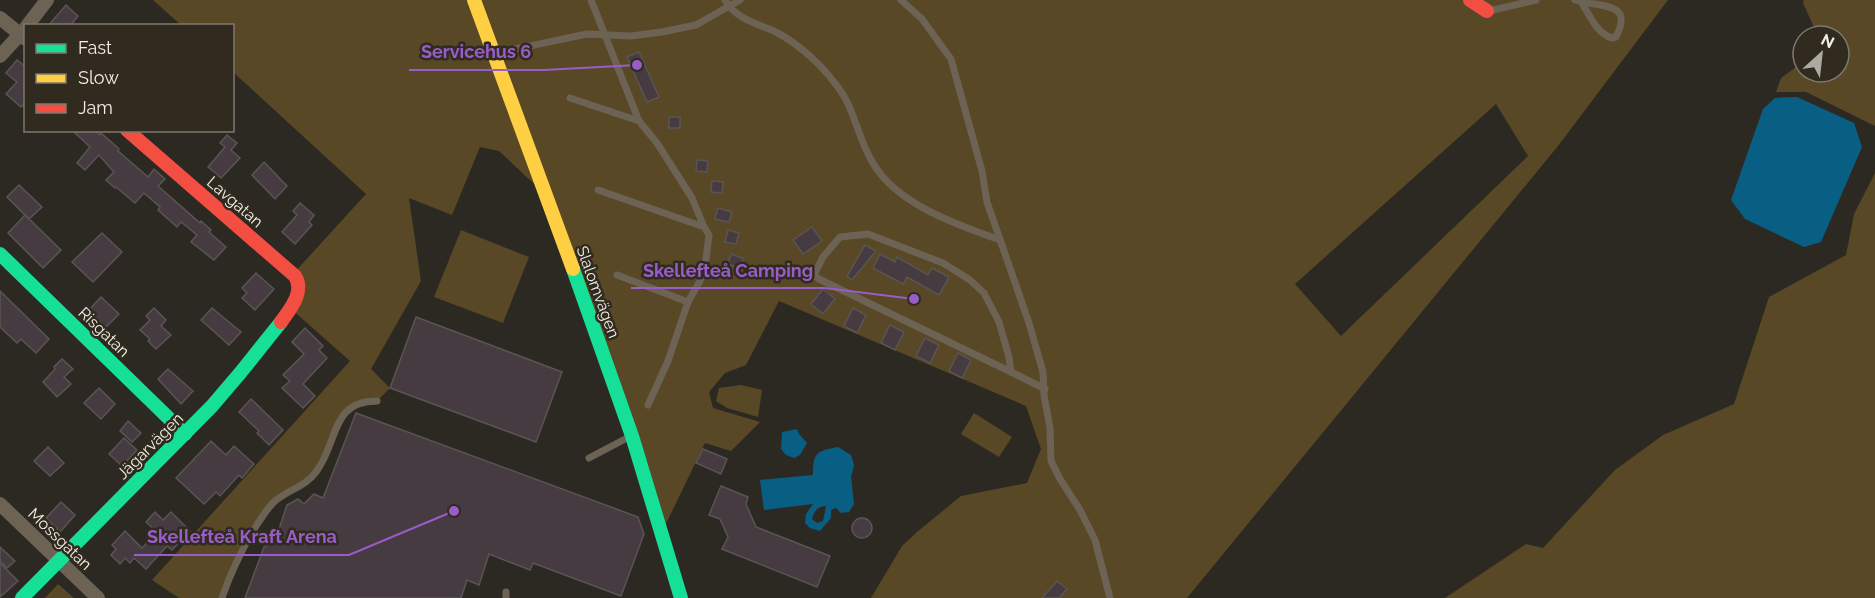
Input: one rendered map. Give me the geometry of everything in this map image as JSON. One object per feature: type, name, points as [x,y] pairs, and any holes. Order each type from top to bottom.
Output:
[{"type":"street","points":[[30,24],[47,0]]},
{"type":"street","name":"Slalomvägen","points":[[474,0],[632,436],[681,598]]},
{"type":"street","points":[[1470,0],[1487,11]]},
{"type":"street","points":[[0,18],[24,31]]},
{"type":"street","points":[[0,56],[24,33]]},
{"type":"street","name":"Lavgatan","points":[[129,132],[293,274],[299,281],[298,292],[290,308]]},
{"type":"street","name":"Risgatan","points":[[0,254],[185,434]]},
{"type":"street","name":"Jägarvägen","points":[[22,598],[57,560],[185,434],[245,370],[290,308]]},
{"type":"street","name":"Mossgatan","points":[[0,504],[98,598]]},
{"type":"lane","points":[[591,0],[639,122],[657,142],[692,198],[709,235],[700,281],[688,302],[668,361],[648,405]]},
{"type":"lane","points":[[494,53],[586,34],[631,36],[662,32],[696,24],[727,4],[740,0]]},
{"type":"lane","points":[[901,0],[922,19],[951,59],[982,171],[987,202],[1038,354],[1050,428],[1051,461],[1095,540],[1110,598]]},
{"type":"lane","points":[[1487,11],[1536,0]]},
{"type":"lane","points":[[1578,1],[1604,4],[1618,9],[1622,15],[1621,27],[1616,37],[1612,39],[1601,31],[1578,1]]},
{"type":"lane","points":[[727,4],[749,22],[774,32],[801,47],[821,66],[844,96],[872,162],[883,179],[931,212],[1000,240]]},
{"type":"lane","points":[[570,98],[639,122]]},
{"type":"lane","points":[[598,190],[704,227]]},
{"type":"lane","points":[[1011,372],[999,321],[984,293],[959,273],[924,255],[868,234],[840,237],[823,257],[814,275],[819,279],[1045,389]]},
{"type":"lane","points":[[617,275],[688,302]]},
{"type":"lane","points":[[222,598],[233,567],[261,519],[273,502],[308,480],[317,471],[331,444],[342,414],[358,404],[377,401]]},
{"type":"lane","points":[[589,458],[632,436]]},
{"type":"shaded area","points":[[153,0],[1668,0],[1558,146],[1187,598],[871,598],[902,546],[917,532],[961,496],[1027,483],[1041,449],[1026,406],[779,301],[746,365],[725,373],[709,392],[713,408],[760,422],[731,451],[705,443],[662,532],[547,196],[499,151],[480,147],[452,215],[409,198],[421,281],[371,369],[390,388],[377,401],[349,408],[317,471],[280,498],[261,519],[222,598],[179,598],[152,580],[350,361],[290,308],[293,274],[366,194],[234,73],[234,24],[180,24]],"holes":[[[1496,104],[1528,156],[1341,336],[1295,284]]]},
{"type":"shaded area","points":[[1804,0],[1875,0],[1875,126],[1806,92],[1776,92],[1781,78],[1791,71],[1791,84],[1851,84],[1851,24],[1813,24],[1803,3]]},
{"type":"shaded area","points":[[1875,173],[1875,598],[1445,598],[1526,544],[1543,548],[1615,470],[1663,435],[1734,404],[1769,297],[1846,255],[1854,214]]},
{"type":"shaded area","points":[[461,230],[529,257],[503,323],[434,297]]},
{"type":"shaded area","points":[[741,385],[762,390],[758,417],[727,408],[716,401],[719,388]]},
{"type":"shaded area","points":[[974,413],[1012,437],[999,457],[961,434]]},
{"type":"shaded area","points":[[58,584],[74,598],[45,598]]},
{"type":"water","points":[[1797,97],[1854,123],[1862,147],[1821,242],[1804,247],[1745,219],[1731,200],[1763,109],[1775,98]]},
{"type":"water","points":[[797,429],[807,443],[800,455],[794,458],[786,455],[781,449],[782,432]]},
{"type":"water","points":[[838,447],[851,455],[854,465],[851,477],[854,504],[849,512],[841,513],[836,508],[831,510],[831,518],[820,531],[810,528],[805,523],[806,514],[813,504],[764,510],[760,480],[813,475],[815,457],[831,448]],"holes":[[[826,506],[823,521],[817,523],[812,519],[817,510]]]},
{"type":"building","points":[[66,5],[78,16],[72,24],[50,24]]},
{"type":"building","points":[[639,52],[659,97],[647,102],[627,57]]},
{"type":"building","points":[[17,60],[24,65],[24,104],[21,107],[6,94],[17,82],[6,73]]},
{"type":"building","points":[[669,117],[680,117],[680,128],[669,128]]},
{"type":"building","points":[[74,132],[97,132],[100,135],[101,133],[148,177],[154,169],[165,179],[158,186],[200,223],[201,221],[211,230],[209,232],[226,247],[214,260],[191,242],[197,235],[181,222],[177,227],[144,193],[135,203],[106,180],[114,172],[99,155],[85,170],[77,163],[90,147]]},
{"type":"building","points":[[227,135],[237,143],[231,150],[240,158],[221,178],[208,167],[225,147],[220,143]]},
{"type":"building","points":[[697,160],[708,161],[707,172],[696,171]]},
{"type":"building","points":[[264,162],[287,186],[275,199],[252,175]]},
{"type":"building","points":[[712,181],[723,182],[722,193],[711,192]]},
{"type":"building","points":[[19,185],[42,207],[29,219],[7,197]]},
{"type":"building","points":[[300,203],[314,215],[309,222],[312,225],[295,244],[282,232],[297,215],[293,211]]},
{"type":"building","points":[[718,208],[732,212],[729,222],[715,219]]},
{"type":"building","points":[[25,215],[61,250],[43,268],[8,233]]},
{"type":"building","points":[[812,227],[822,241],[803,254],[793,240]]},
{"type":"building","points":[[728,230],[739,233],[736,244],[725,242]]},
{"type":"building","points":[[102,233],[122,252],[93,282],[72,262]]},
{"type":"building","points":[[865,245],[876,251],[852,280],[847,276]]},
{"type":"building","points":[[731,254],[743,258],[740,268],[728,264]]},
{"type":"building","points":[[880,254],[895,262],[897,257],[928,275],[932,268],[949,277],[939,295],[907,277],[903,284],[873,268]]},
{"type":"building","points":[[256,273],[274,289],[255,310],[242,298],[247,293],[242,288]]},
{"type":"building","points":[[823,289],[835,299],[823,314],[811,304]]},
{"type":"building","points":[[0,291],[49,339],[36,353],[21,339],[17,343],[0,327]]},
{"type":"building","points":[[101,297],[119,314],[105,328],[88,311]]},
{"type":"building","points":[[154,308],[166,320],[161,326],[171,335],[156,349],[148,341],[150,339],[140,330],[150,320],[146,316]]},
{"type":"building","points":[[212,308],[241,332],[229,345],[201,320]]},
{"type":"building","points":[[853,308],[866,315],[857,333],[844,326]]},
{"type":"building","points":[[416,317],[562,372],[536,442],[390,388]]},
{"type":"building","points":[[890,325],[904,332],[895,350],[881,343]]},
{"type":"building","points":[[305,328],[323,346],[319,350],[327,358],[303,384],[315,396],[303,408],[282,388],[290,381],[283,375],[304,354],[292,342]]},
{"type":"building","points":[[925,338],[939,345],[930,363],[916,356]]},
{"type":"building","points":[[958,353],[971,360],[962,378],[949,371]]},
{"type":"building","points":[[62,359],[73,369],[64,377],[71,384],[57,397],[43,382]]},
{"type":"building","points":[[168,369],[193,391],[181,404],[158,379]]},
{"type":"building","points":[[99,388],[115,404],[101,419],[84,403]]},
{"type":"building","points":[[251,399],[283,430],[269,445],[257,433],[259,431],[239,412]]},
{"type":"building","points":[[356,413],[638,517],[644,534],[621,596],[533,563],[530,570],[489,554],[479,585],[467,580],[461,598],[245,598],[264,547],[275,541],[287,505],[298,499],[304,504],[314,494],[323,498]]},
{"type":"building","points":[[128,421],[141,433],[132,442],[120,431]]},
{"type":"building","points":[[124,438],[137,450],[122,466],[109,454]]},
{"type":"building","points":[[211,441],[226,455],[234,446],[254,464],[242,478],[239,475],[220,496],[216,492],[204,504],[176,478]]},
{"type":"building","points":[[48,447],[64,463],[50,476],[34,461]]},
{"type":"building","points":[[703,449],[727,459],[721,474],[696,463]]},
{"type":"building","points":[[721,486],[748,497],[746,504],[756,527],[830,556],[817,587],[722,549],[728,537],[720,519],[709,515]]},
{"type":"building","points":[[61,502],[75,515],[60,532],[46,518]]},
{"type":"building","points":[[155,512],[163,520],[171,512],[190,531],[172,550],[167,546],[146,569],[134,558],[130,563],[125,558],[120,564],[111,555],[116,549],[112,545],[125,531],[142,548],[157,532],[146,522]]},
{"type":"building","points":[[858,518],[866,518],[872,524],[872,532],[866,538],[858,538],[852,532],[852,524]]},
{"type":"building","points":[[0,547],[15,561],[7,568],[0,561]]},
{"type":"building","points":[[0,563],[18,581],[0,597]]},
{"type":"building","points":[[1057,581],[1067,589],[1059,598],[1042,598]]},
{"type":"traffic: fast","points":[[0,254],[185,434]]},
{"type":"traffic: fast","points":[[573,269],[632,436],[681,598]]},
{"type":"traffic: fast","points":[[22,598],[212,406],[281,322]]},
{"type":"traffic: slow","points":[[474,0],[573,269]]},
{"type":"traffic: jam","points":[[1470,0],[1487,11]]},
{"type":"traffic: jam","points":[[129,132],[295,276],[298,282],[297,294],[281,322]]},
{"type":"place","name":"Servicehus 6","points":[[637,65]]},
{"type":"place","name":"Skellefteå Camping","points":[[914,299]]},
{"type":"place","name":"Skellefteå Kraft Arena","points":[[454,511]]}]
